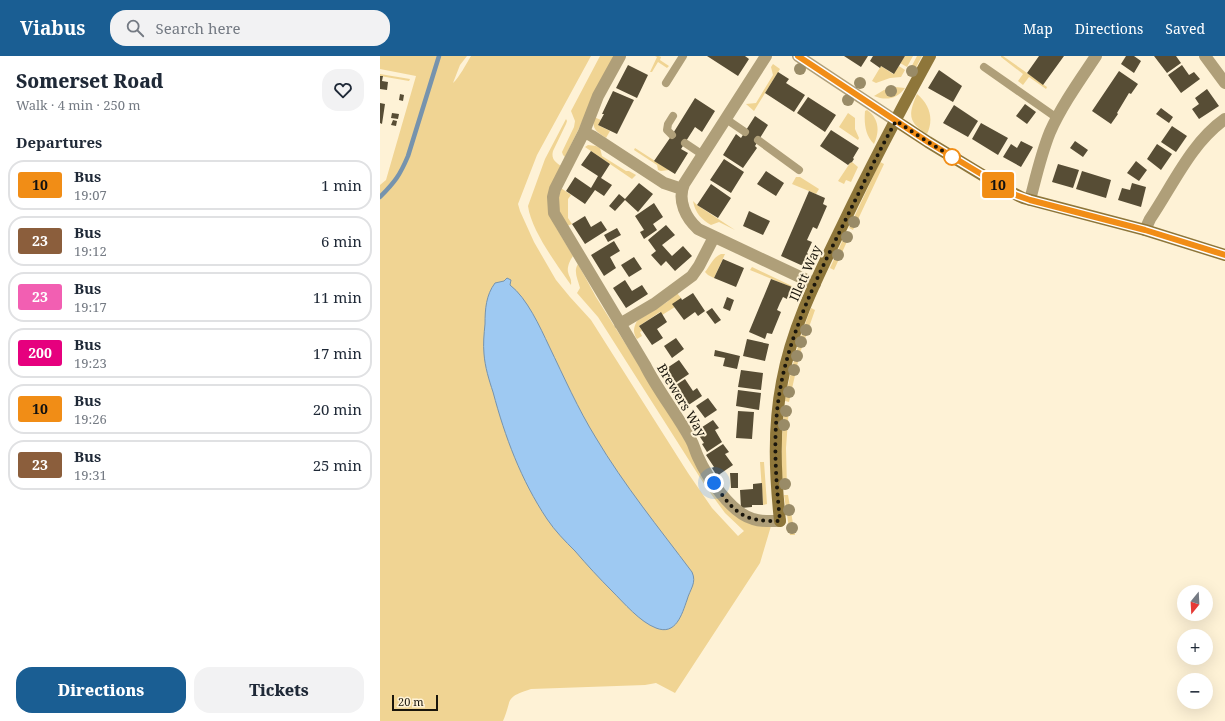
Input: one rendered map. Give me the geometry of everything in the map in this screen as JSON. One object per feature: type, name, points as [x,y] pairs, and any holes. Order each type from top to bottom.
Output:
[{"type":"street","name":"Brewers Way","points":[[620,56],[598,96],[584,132],[555,189],[553,197],[554,213],[645,365],[653,381],[692,441],[705,470],[723,496],[746,517],[754,520],[780,521]]},
{"type":"street","points":[[766,56],[682,189],[681,200],[686,214],[698,229],[815,284]]},
{"type":"street","points":[[798,56],[928,142],[1008,190],[1030,200],[1145,230],[1225,255]]},
{"type":"street","name":"Illett Way","points":[[780,521],[775,452],[778,402],[788,353],[815,284],[878,152],[930,56]]},
{"type":"street","points":[[1030,200],[1047,141],[1057,118],[1096,56]]},
{"type":"street","points":[[1205,56],[1225,84]]},
{"type":"street","points":[[1145,230],[1150,219],[1196,146],[1211,130],[1225,119]]},
{"type":"street","points":[[584,132],[664,183],[682,189]]},
{"type":"street","points":[[620,324],[654,304],[692,276],[714,237]]},
{"type":"lane","points":[[666,83],[683,56]]},
{"type":"lane","points":[[984,67],[1057,118]]},
{"type":"lane","points":[[672,135],[666,130],[673,116]]},
{"type":"lane","points":[[726,119],[745,132]]},
{"type":"lane","points":[[758,140],[799,170]]},
{"type":"lane","points":[[685,143],[703,155]]},
{"type":"shaded area","points":[[380,56],[467,56],[460,65],[453,83],[471,56],[591,56],[537,155],[518,204],[520,211],[534,242],[556,280],[591,320],[688,473],[712,508],[738,536],[744,531],[725,513],[706,487],[598,317],[577,293],[580,288],[576,273],[578,264],[596,297],[662,402],[719,498],[771,526],[760,563],[675,693],[656,683],[645,685],[531,689],[512,697],[503,721],[380,721],[380,185],[386,180],[416,76],[380,69]]},
{"type":"shaded area","points":[[600,56],[614,56],[565,157],[562,152],[574,127],[575,121],[571,111]]},
{"type":"shaded area","points":[[655,56],[661,57],[660,60],[669,66],[667,68],[658,62],[652,72],[650,72],[657,57]]},
{"type":"shaded area","points":[[905,56],[913,56],[907,67],[900,63]]},
{"type":"shaded area","points":[[917,56],[922,56],[911,77],[907,75]]},
{"type":"shaded area","points":[[1001,56],[1047,87],[1046,89],[1029,77],[1023,85],[1018,81],[1023,74]]},
{"type":"shaded area","points":[[773,64],[780,69],[754,111],[746,104],[756,103],[773,75],[771,67]]},
{"type":"shaded area","points":[[881,66],[893,74],[899,66],[905,70],[901,77],[890,78],[876,83],[872,81]]},
{"type":"shaded area","points":[[380,74],[410,79],[409,81],[380,76]]},
{"type":"shaded area","points":[[895,87],[905,88],[895,97],[887,99],[874,96],[884,90]]},
{"type":"shaded area","points":[[917,94],[925,103],[930,112],[930,123],[927,134],[913,122],[911,113]]},
{"type":"shaded area","points":[[867,110],[874,117],[877,125],[878,130],[874,144],[866,129],[865,111]]},
{"type":"shaded area","points":[[848,113],[855,118],[855,129],[859,138],[858,140],[839,127]]},
{"type":"shaded area","points":[[594,117],[601,120],[598,125],[610,131],[606,138],[594,128]]},
{"type":"shaded area","points":[[566,119],[566,124],[553,151],[554,160],[561,166],[554,224],[573,256],[568,268],[571,285],[539,236],[534,226],[528,206],[545,159]]},
{"type":"shaded area","points":[[588,145],[600,148],[602,156],[626,171],[636,175],[632,179],[585,147]]},
{"type":"shaded area","points":[[635,148],[669,170],[658,170],[657,165],[634,150]]},
{"type":"shaded area","points":[[852,162],[858,167],[851,182],[846,180],[844,184],[838,181],[850,163]]},
{"type":"shaded area","points":[[880,162],[884,164],[853,230],[849,228]]},
{"type":"shaded area","points":[[796,177],[800,177],[819,189],[816,194],[792,184]]},
{"type":"shaded area","points":[[561,188],[571,195],[568,199],[568,218],[572,224],[567,226],[558,208],[558,199]]},
{"type":"shaded area","points":[[693,201],[735,230],[719,222],[711,225],[708,223],[697,213]]},
{"type":"shaded area","points":[[846,233],[850,235],[834,270],[830,268]]},
{"type":"shaded area","points":[[721,254],[725,254],[714,278],[705,272],[714,259]]},
{"type":"shaded area","points":[[752,267],[794,287],[796,289],[750,270]]},
{"type":"shaded area","points":[[677,293],[681,298],[675,307],[662,315],[660,312],[639,326],[642,331],[640,332],[642,336],[637,339],[634,330],[637,321],[667,302]]},
{"type":"shaded area","points":[[811,308],[815,310],[800,353],[789,402],[785,401],[796,354]]},
{"type":"shaded area","points":[[785,406],[789,407],[786,448],[787,489],[783,490],[782,448]]},
{"type":"shaded area","points":[[760,462],[764,462],[767,504],[763,505]]},
{"type":"shaded area","points":[[784,495],[788,495],[795,535],[790,535]]},
{"type":"water","points":[[507,278],[511,280],[510,285],[522,297],[542,330],[589,427],[618,473],[692,572],[694,579],[683,611],[677,622],[669,629],[663,630],[656,628],[638,617],[560,536],[538,504],[522,474],[509,442],[485,364],[485,313],[488,297],[495,283],[504,281]]},
{"type":"building","points":[[707,56],[745,56],[749,59],[738,76]]},
{"type":"building","points":[[844,56],[868,56],[861,67]]},
{"type":"building","points":[[873,56],[905,56],[894,74],[881,66],[880,68],[870,61]]},
{"type":"building","points":[[1039,56],[1064,56],[1043,85],[1027,73]]},
{"type":"building","points":[[1126,56],[1134,56],[1141,61],[1134,73],[1121,64]]},
{"type":"building","points":[[1154,56],[1176,56],[1181,63],[1167,73]]},
{"type":"building","points":[[628,65],[648,75],[637,98],[616,88]]},
{"type":"building","points":[[1182,65],[1189,75],[1194,72],[1200,79],[1181,93],[1168,75]]},
{"type":"building","points":[[939,70],[962,86],[953,102],[928,88]]},
{"type":"building","points":[[1119,71],[1138,84],[1131,94],[1129,93],[1111,124],[1092,111]]},
{"type":"building","points":[[778,72],[789,79],[786,83],[805,95],[794,112],[765,93]]},
{"type":"building","points":[[380,76],[383,76],[382,81],[388,82],[387,90],[380,89]]},
{"type":"building","points":[[1207,89],[1219,106],[1199,119],[1192,109],[1199,104],[1195,98]]},
{"type":"building","points":[[613,91],[634,100],[617,134],[598,125]]},
{"type":"building","points":[[400,94],[404,95],[403,101],[399,100]]},
{"type":"building","points":[[808,97],[836,115],[825,132],[797,113]]},
{"type":"building","points":[[695,98],[715,111],[702,132],[695,127],[681,149],[688,153],[675,174],[654,161]]},
{"type":"building","points":[[380,103],[385,104],[382,124],[380,123]]},
{"type":"building","points":[[1025,104],[1036,112],[1027,124],[1016,116]]},
{"type":"building","points":[[954,105],[978,121],[968,137],[943,123]]},
{"type":"building","points":[[1161,108],[1173,117],[1169,123],[1156,114]]},
{"type":"building","points":[[392,113],[399,114],[398,119],[391,118]]},
{"type":"building","points":[[755,116],[768,125],[755,146],[757,148],[743,168],[723,155],[736,134],[741,138]]},
{"type":"building","points":[[393,120],[397,121],[396,126],[391,125]]},
{"type":"building","points":[[981,123],[1008,138],[998,155],[972,139]]},
{"type":"building","points":[[1172,126],[1187,136],[1176,152],[1161,142]]},
{"type":"building","points":[[831,130],[859,148],[853,158],[854,159],[848,165],[820,146]]},
{"type":"building","points":[[1021,141],[1033,147],[1021,167],[1003,157],[1011,144],[1017,148]]},
{"type":"building","points":[[1075,141],[1088,150],[1083,157],[1070,148]]},
{"type":"building","points":[[1157,144],[1172,154],[1161,170],[1147,159]]},
{"type":"building","points":[[591,151],[610,164],[601,178],[612,185],[604,196],[595,190],[585,204],[566,191],[575,177],[591,188],[598,176],[581,165]]},
{"type":"building","points":[[724,159],[744,172],[731,193],[710,180]]},
{"type":"building","points":[[1136,161],[1147,170],[1139,181],[1127,173]]},
{"type":"building","points":[[1058,164],[1079,170],[1073,188],[1052,182]]},
{"type":"building","points":[[766,171],[784,183],[776,196],[757,184]]},
{"type":"building","points":[[1082,171],[1111,180],[1106,198],[1076,189]]},
{"type":"building","points":[[639,183],[653,194],[638,212],[625,200],[615,211],[609,206],[619,194],[625,199]]},
{"type":"building","points":[[1132,183],[1146,187],[1141,207],[1118,200],[1122,188],[1130,190]]},
{"type":"building","points":[[711,184],[731,198],[718,218],[697,205]]},
{"type":"building","points":[[809,191],[825,198],[823,204],[827,206],[817,229],[813,227],[807,240],[812,242],[803,266],[781,256]]},
{"type":"building","points":[[654,203],[663,217],[653,224],[657,230],[644,239],[640,232],[644,230],[635,216]]},
{"type":"building","points":[[749,211],[770,221],[763,235],[743,226]]},
{"type":"building","points":[[585,216],[591,227],[601,221],[607,230],[585,244],[572,224]]},
{"type":"building","points":[[666,225],[675,235],[662,245],[672,256],[683,246],[692,256],[675,271],[666,261],[661,266],[651,255],[656,251],[648,240]]},
{"type":"building","points":[[617,228],[621,235],[608,242],[604,235]]},
{"type":"building","points":[[614,241],[620,251],[610,257],[616,268],[604,276],[591,255]]},
{"type":"building","points":[[634,257],[642,269],[629,277],[621,265]]},
{"type":"building","points":[[723,259],[744,268],[736,287],[714,278]]},
{"type":"building","points":[[771,279],[792,287],[787,299],[783,297],[777,310],[781,312],[772,334],[767,333],[765,339],[749,332]]},
{"type":"building","points":[[625,280],[632,291],[642,285],[648,294],[626,308],[613,288]]},
{"type":"building","points":[[693,293],[705,311],[698,316],[695,312],[684,320],[672,304]]},
{"type":"building","points":[[727,297],[734,300],[730,311],[723,308]]},
{"type":"building","points":[[712,308],[721,320],[715,324],[706,312]]},
{"type":"building","points":[[661,312],[667,322],[657,329],[663,338],[652,345],[639,326]]},
{"type":"building","points":[[676,338],[684,349],[672,358],[664,346]]},
{"type":"building","points":[[747,339],[769,344],[765,361],[743,356]]},
{"type":"building","points":[[715,350],[740,356],[737,369],[723,366],[725,358],[714,356]]},
{"type":"building","points":[[679,360],[689,374],[671,386],[661,372]]},
{"type":"building","points":[[741,370],[763,373],[761,390],[738,387]]},
{"type":"building","points":[[685,379],[693,391],[697,388],[702,396],[684,408],[677,396],[675,397],[670,389]]},
{"type":"building","points":[[738,390],[761,393],[759,410],[736,406]]},
{"type":"building","points":[[708,398],[717,410],[705,418],[696,406]]},
{"type":"building","points":[[738,411],[754,412],[752,439],[736,438]]},
{"type":"building","points":[[713,420],[719,428],[715,430],[722,442],[707,452],[702,444],[704,443],[696,431]]},
{"type":"building","points":[[723,444],[729,452],[725,454],[733,465],[717,476],[712,468],[714,467],[706,455]]},
{"type":"building","points":[[730,473],[738,473],[738,488],[731,488]]},
{"type":"building","points":[[762,483],[763,505],[752,505],[752,507],[741,508],[740,490],[753,489],[753,484]]},
{"type":"waterway","points":[[380,197],[397,178],[408,156],[439,56]]},
{"type":"bus line","name":"10","points":[[798,56],[928,142],[1016,195],[1145,230],[1225,255]]},
{"type":"route","points":[[714,483],[730,504],[746,517],[754,520],[780,521],[775,452],[778,402],[788,353],[799,322],[829,252],[878,152],[896,121],[954,158],[952,157]]}]
